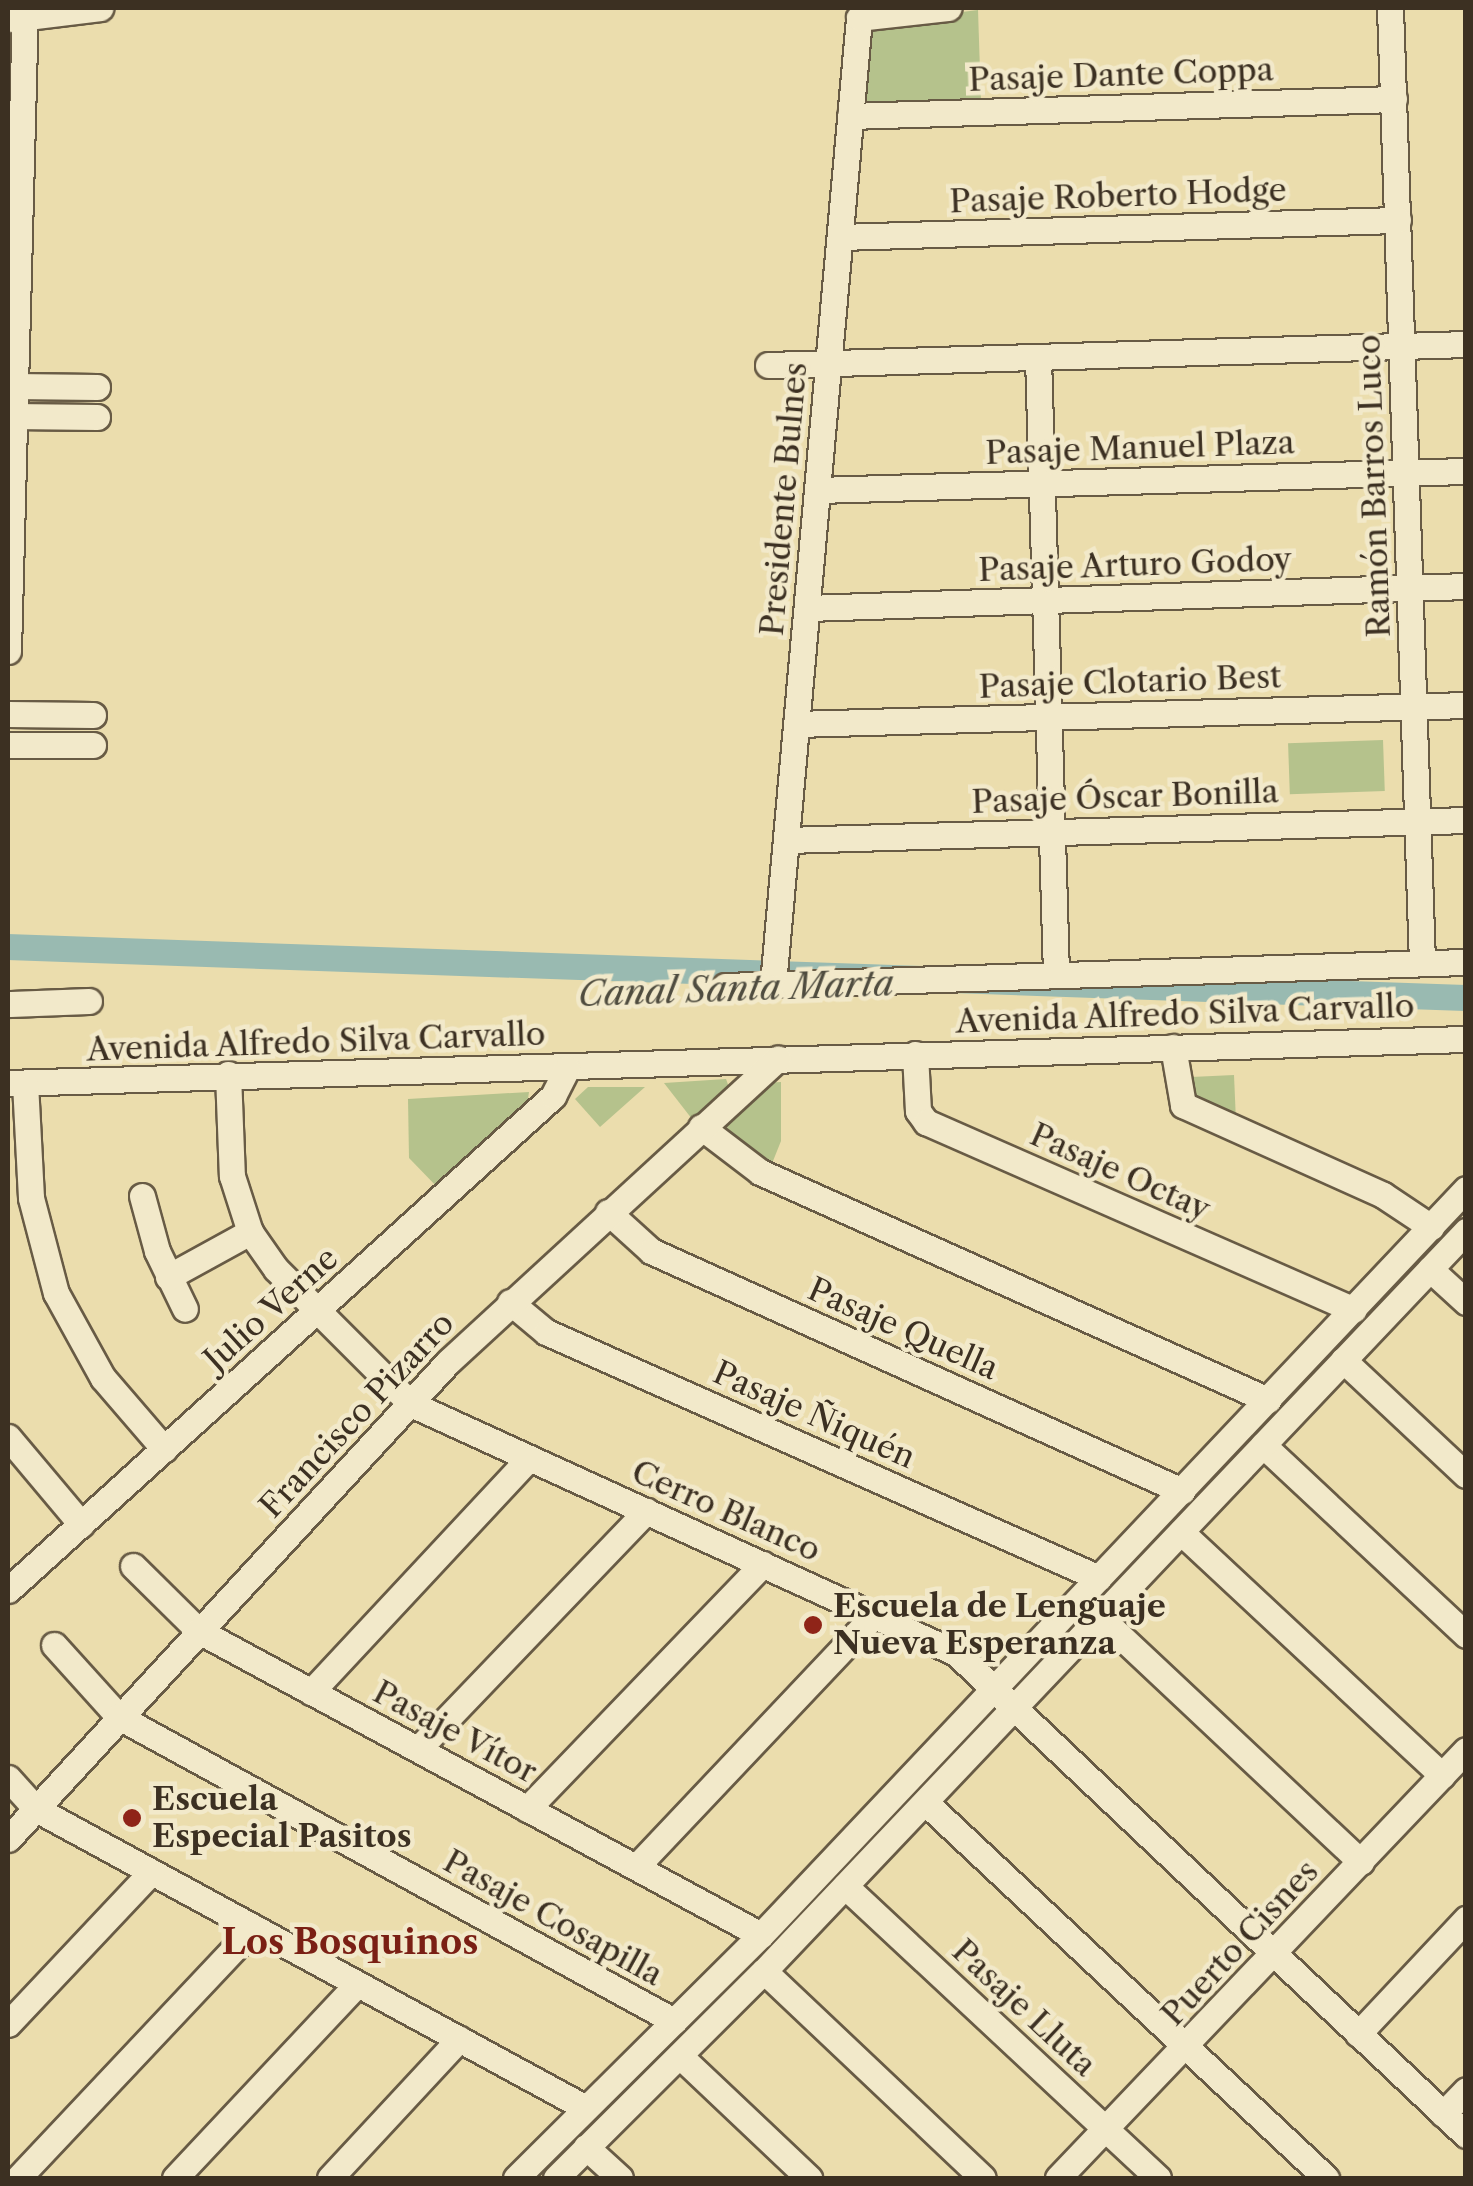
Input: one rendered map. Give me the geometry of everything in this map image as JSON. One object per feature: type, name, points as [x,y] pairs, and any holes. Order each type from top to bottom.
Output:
[{"type":"street","points":[[8,651],[19,15],[100,8]]},
{"type":"street","name":"Presidente Bulnes","points":[[773,984],[859,18],[948,8]]},
{"type":"street","name":"Ramón Barros Luco","points":[[1390,8],[1422,962]]},
{"type":"street","name":"Pasaje Dante Coppa","points":[[850,116],[1394,100]]},
{"type":"street","name":"Pasaje Roberto Hodge","points":[[840,237],[1398,220]]},
{"type":"street","points":[[768,364],[1466,344]]},
{"type":"street","points":[[1038,357],[1056,975]]},
{"type":"street","points":[[14,386],[97,387]]},
{"type":"street","points":[[13,416],[97,417]]},
{"type":"street","name":"Pasaje Manuel Plaza","points":[[817,490],[1466,470]]},
{"type":"street","name":"Pasaje Arturo Godoy","points":[[807,608],[1466,586]]},
{"type":"street","name":"Pasaje Clotario Best","points":[[796,724],[1466,705]]},
{"type":"street","points":[[8,714],[94,715]]},
{"type":"street","points":[[8,746],[93,745]]},
{"type":"street","name":"Pasaje Óscar Bonilla","points":[[786,840],[1466,820]]},
{"type":"street","name":"Avenida Alfredo Silva Carvallo","points":[[725,986],[1466,962]]},
{"type":"street","name":"Avenida Alfredo Silva Carvallo","points":[[8,1004],[89,1002]]},
{"type":"street","name":"Avenida Alfredo Silva Carvallo","points":[[16,1083],[1466,1039]]},
{"type":"street","points":[[1173,1047],[1183,1106],[1396,1202],[1431,1227]]},
{"type":"street","name":"Pasaje Octay","points":[[915,1054],[918,1111],[926,1122],[1354,1310]]},
{"type":"street","name":"Francisco Pizarro","points":[[8,1839],[510,1302],[778,1058]]},
{"type":"street","name":"Julio Verne","points":[[8,1590],[554,1096],[567,1068]]},
{"type":"street","name":"Cerro Blanco","points":[[228,1074],[232,1176],[250,1232],[316,1312],[411,1404],[950,1649],[994,1686],[1466,2134]]},
{"type":"street","points":[[16,1083],[31,1198],[56,1293],[97,1368],[164,1449]]},
{"type":"street","points":[[701,1127],[760,1172],[1268,1400]]},
{"type":"street","points":[[516,2178],[761,1935],[1466,1189]]},
{"type":"street","points":[[142,1196],[168,1278],[185,1308]]},
{"type":"street","name":"Pasaje Quella","points":[[608,1212],[651,1251],[1182,1490]]},
{"type":"street","points":[[556,2178],[764,1971],[1466,1231]]},
{"type":"street","points":[[168,1278],[250,1232]]},
{"type":"street","points":[[1430,1269],[1466,1302]]},
{"type":"street","name":"Pasaje Ñiquén","points":[[510,1302],[546,1332],[1099,1578]]},
{"type":"street","points":[[1343,1360],[1466,1475]]},
{"type":"street","points":[[8,1438],[81,1524]]},
{"type":"street","points":[[1263,1445],[1466,1635]]},
{"type":"street","points":[[311,1692],[529,1458]]},
{"type":"street","points":[[418,1750],[646,1511]]},
{"type":"street","points":[[1181,1532],[1442,1775]]},
{"type":"street","points":[[527,1808],[763,1564]]},
{"type":"street","name":"Pasaje Vítor","points":[[133,1566],[199,1631],[761,1935]]},
{"type":"street","points":[[636,1867],[875,1614]]},
{"type":"street","points":[[1100,1617],[1361,1862]]},
{"type":"street","name":"Pasaje Cosapilla","points":[[54,1645],[119,1718],[674,2021]]},
{"type":"street","name":"Puerto Cisnes","points":[[1058,2178],[1466,1750]]},
{"type":"street","points":[[8,1778],[36,1809],[584,2107]]},
{"type":"street","points":[[925,1802],[1326,2178]]},
{"type":"street","points":[[8,2024],[152,1872]]},
{"type":"street","name":"Pasaje Lluta","points":[[845,1886],[1158,2178]]},
{"type":"street","points":[[1358,2034],[1466,1919]]},
{"type":"street","points":[[18,2178],[254,1928]]},
{"type":"street","points":[[764,1971],[984,2178]]},
{"type":"street","points":[[175,2178],[357,1984]]},
{"type":"street","points":[[330,2178],[459,2039]]},
{"type":"street","points":[[680,2056],[808,2178]]},
{"type":"street","points":[[1443,2114],[1466,2090]]},
{"type":"street","points":[[586,2147],[620,2178]]},
{"type":"green space","points":[[978,10],[981,102],[860,108],[865,24]]},
{"type":"green space","points":[[1383,740],[1385,791],[1290,794],[1288,743]]},
{"type":"green space","points":[[1234,1075],[1237,1145],[1172,1115],[1170,1078]]},
{"type":"green space","points":[[726,1079],[730,1090],[692,1119],[664,1083]]},
{"type":"green space","points":[[781,1082],[781,1141],[771,1166],[719,1126],[763,1083]]},
{"type":"green space","points":[[588,1087],[645,1087],[600,1127],[575,1099]]},
{"type":"green space","points":[[529,1092],[527,1105],[440,1190],[409,1158],[408,1099]]},
{"type":"water","points":[[8,934],[1466,985],[1465,1011],[8,960]]},
{"type":"place","name":"Escuela de Lenguaje Nueva Esperanza","points":[[813,1625]]},
{"type":"place","name":"Escuela Especial Pasitos","points":[[132,1818]]},
{"type":"district","name":"Los Bosquinos","points":[[350,1942]]},
{"type":"water label","name":"Canal Santa Marta","points":[[736,989]]}]
